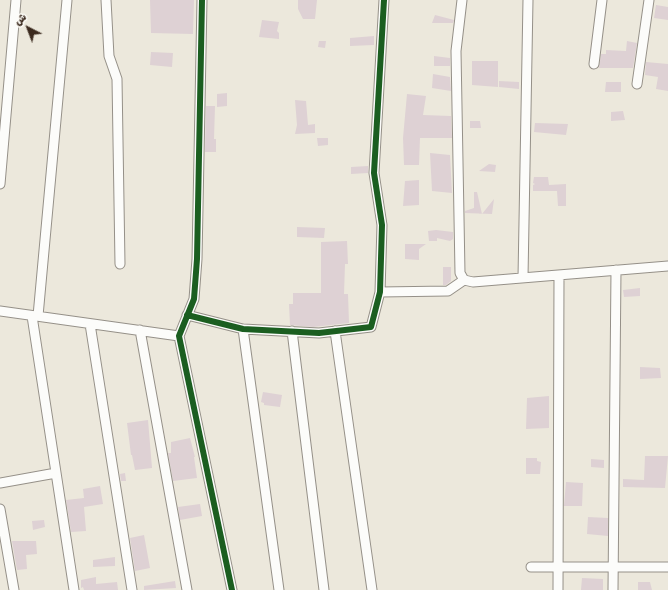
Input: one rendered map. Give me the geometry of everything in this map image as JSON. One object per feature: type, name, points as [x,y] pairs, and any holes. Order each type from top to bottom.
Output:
[{"type":"street","points":[[0,184],[16,0]]},
{"type":"street","points":[[67,0],[35,316],[56,473],[74,590]]},
{"type":"street","points":[[106,0],[109,56],[117,79],[120,264]]},
{"type":"street","points":[[202,0],[197,259],[194,298],[179,336],[232,590]]},
{"type":"street","points":[[187,315],[243,329],[319,333],[371,328],[380,292],[382,225],[374,173],[384,0]]},
{"type":"street","points":[[462,0],[456,51],[460,273],[464,280]]},
{"type":"street","points":[[523,277],[528,0]]},
{"type":"street","points":[[594,64],[602,0]]},
{"type":"street","points":[[637,84],[650,0]]},
{"type":"street","points":[[380,292],[448,291],[464,280],[474,282],[668,266]]},
{"type":"street","points":[[613,590],[616,270]]},
{"type":"street","points":[[558,590],[559,274]]},
{"type":"street","points":[[0,311],[179,336]]},
{"type":"street","points":[[90,324],[132,590]]},
{"type":"street","points":[[243,329],[279,590]]},
{"type":"street","points":[[140,330],[187,590]]},
{"type":"street","points":[[335,331],[372,590]]},
{"type":"street","points":[[292,332],[324,590]]},
{"type":"street","points":[[0,483],[56,473]]},
{"type":"street","points":[[0,509],[14,590]]},
{"type":"street","points":[[531,567],[668,568]]},
{"type":"building","points":[[150,0],[194,0],[193,34],[151,33]]},
{"type":"building","points":[[298,0],[317,0],[315,19],[303,19],[298,9]]},
{"type":"building","points":[[656,5],[668,7],[668,20],[654,18]]},
{"type":"building","points":[[435,15],[454,20],[453,23],[432,23]]},
{"type":"building","points":[[262,20],[279,22],[277,31],[279,33],[279,39],[259,37]]},
{"type":"building","points":[[374,36],[374,45],[350,46],[350,38]]},
{"type":"building","points":[[319,41],[326,41],[325,48],[318,47]]},
{"type":"building","points":[[627,41],[637,43],[633,68],[599,68],[601,54],[606,54],[606,50],[626,51]]},
{"type":"building","points":[[151,52],[173,53],[172,67],[150,65]]},
{"type":"building","points":[[434,56],[450,58],[450,66],[434,66]]},
{"type":"building","points":[[472,61],[498,61],[498,87],[472,85]]},
{"type":"building","points":[[646,62],[668,64],[668,91],[656,89],[658,77],[645,75]]},
{"type":"building","points":[[433,74],[450,77],[451,91],[432,88]]},
{"type":"building","points":[[499,81],[519,82],[519,89],[499,87]]},
{"type":"building","points":[[606,82],[621,82],[621,92],[605,92]]},
{"type":"building","points":[[227,93],[227,106],[217,107],[217,94]]},
{"type":"building","points":[[407,94],[426,96],[423,115],[451,116],[452,138],[420,138],[419,165],[404,165],[403,138]]},
{"type":"building","points":[[295,100],[306,101],[308,125],[315,124],[315,133],[295,134],[297,125]]},
{"type":"building","points":[[206,106],[215,106],[214,139],[216,139],[216,152],[205,152]]},
{"type":"building","points":[[623,111],[625,120],[611,121],[611,112]]},
{"type":"building","points":[[470,121],[480,121],[481,128],[470,128]]},
{"type":"building","points":[[535,123],[568,124],[566,135],[534,132]]},
{"type":"building","points":[[317,138],[328,138],[328,145],[318,146]]},
{"type":"building","points":[[430,153],[450,155],[452,193],[432,191]]},
{"type":"building","points":[[489,164],[496,165],[495,172],[479,171]]},
{"type":"building","points":[[368,166],[368,173],[351,174],[351,167]]},
{"type":"building","points":[[534,177],[548,177],[549,185],[566,184],[566,206],[558,206],[557,191],[533,191],[533,185],[535,184],[533,183]]},
{"type":"building","points":[[419,180],[419,205],[403,206],[405,181]]},
{"type":"building","points":[[474,192],[477,192],[482,214],[465,213],[465,211],[474,208]]},
{"type":"building","points":[[494,199],[492,214],[482,214]]},
{"type":"building","points":[[297,227],[325,228],[324,238],[297,237]]},
{"type":"building","points":[[436,230],[453,232],[453,239],[450,241],[437,238],[437,241],[429,241],[428,231]]},
{"type":"building","points":[[347,241],[348,264],[345,264],[344,294],[348,294],[349,323],[313,327],[290,325],[289,304],[293,304],[293,293],[321,293],[321,242]]},
{"type":"building","points":[[405,244],[426,244],[419,249],[419,260],[405,259]]},
{"type":"building","points":[[443,267],[451,267],[451,281],[446,285],[443,285]]},
{"type":"building","points":[[640,288],[640,296],[624,297],[623,290]]},
{"type":"building","points":[[640,367],[660,368],[661,378],[640,379]]},
{"type":"building","points":[[263,392],[282,395],[280,407],[264,405],[264,403],[261,402]]},
{"type":"building","points":[[549,396],[549,428],[526,429],[527,398]]},
{"type":"building","points":[[148,420],[152,468],[135,470],[131,455],[127,423]]},
{"type":"building","points":[[190,438],[195,457],[197,478],[173,481],[168,453],[171,453],[171,442]]},
{"type":"building","points":[[645,456],[668,456],[665,488],[623,487],[623,479],[644,480]]},
{"type":"building","points":[[526,458],[537,458],[537,461],[541,462],[540,474],[526,474]]},
{"type":"building","points":[[591,459],[604,460],[604,468],[591,467]]},
{"type":"building","points":[[125,473],[126,481],[121,481],[120,474]]},
{"type":"building","points":[[566,482],[583,483],[582,506],[564,506]]},
{"type":"building","points":[[100,486],[103,504],[84,507],[86,531],[71,532],[66,500],[84,498],[83,489]]},
{"type":"building","points":[[200,504],[202,516],[180,520],[178,507]]},
{"type":"building","points":[[588,517],[608,518],[608,536],[587,534]]},
{"type":"building","points":[[44,520],[45,527],[33,530],[32,521]]},
{"type":"building","points":[[144,535],[150,568],[135,571],[130,538]]},
{"type":"building","points":[[12,541],[36,541],[37,554],[26,555],[27,569],[17,570]]},
{"type":"building","points":[[115,557],[115,566],[93,567],[93,560]]},
{"type":"building","points":[[96,577],[96,584],[117,582],[118,590],[84,590],[83,587],[81,588],[81,580]]},
{"type":"building","points":[[582,578],[603,579],[603,590],[581,590]]},
{"type":"building","points":[[175,581],[176,588],[144,590],[144,586]]},
{"type":"building","points":[[638,582],[650,582],[652,590],[638,590]]},
{"type":"cycle path","points":[[202,0],[197,259],[194,299],[179,336],[232,590]]},
{"type":"cycle path","points":[[187,315],[243,329],[319,333],[371,327],[380,292],[382,225],[374,173],[384,0]]}]
